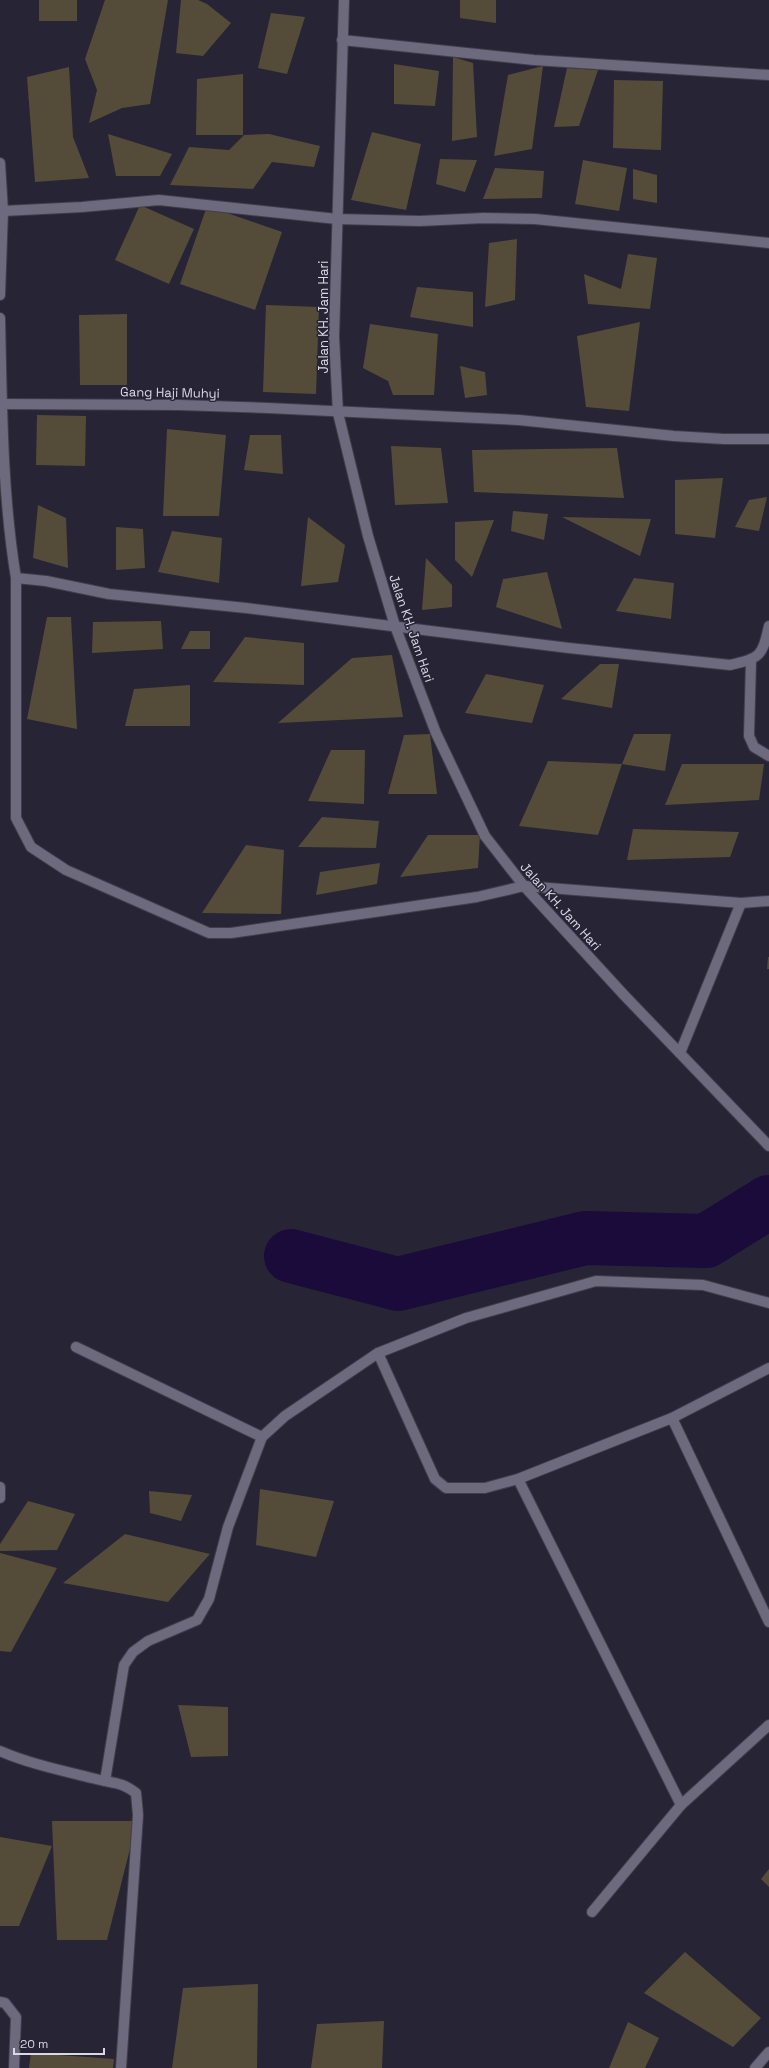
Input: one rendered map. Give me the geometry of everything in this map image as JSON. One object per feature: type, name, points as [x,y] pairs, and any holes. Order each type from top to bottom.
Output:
[{"type":"street","name":"Jalan KH. Jam Hari","points":[[344,0],[342,40],[342,111],[334,337],[338,413],[368,536],[395,626],[436,733],[485,836],[524,886],[769,1146]]},
{"type":"street","points":[[342,40],[534,60],[769,75]]},
{"type":"street","points":[[0,163],[3,212],[0,295]]},
{"type":"street","points":[[3,212],[159,200],[337,219],[420,221],[484,218],[535,219],[769,243]]},
{"type":"street","points":[[0,318],[2,404],[7,494],[12,554],[16,578],[16,818],[31,847],[66,870],[210,933],[231,933],[470,898],[524,886],[741,903],[769,901]]},
{"type":"street","name":"Gang Haji Muhyi","points":[[2,404],[179,405],[518,420],[674,436],[724,439],[769,439]]},
{"type":"street","points":[[16,578],[46,581],[109,594],[395,626],[569,648],[730,665],[751,661],[762,652],[769,626]]},
{"type":"street","points":[[751,661],[749,736],[754,747],[769,756]]},
{"type":"street","points":[[680,1053],[741,903]]},
{"type":"street","points":[[105,1782],[124,1666],[133,1652],[148,1641],[197,1620],[210,1599],[228,1527],[262,1437],[285,1416],[378,1353],[466,1318],[596,1281],[703,1284],[769,1302]]},
{"type":"street","points":[[76,1347],[262,1437]]},
{"type":"street","points":[[378,1353],[435,1479],[446,1488],[485,1488],[518,1479],[672,1418],[769,1368]]},
{"type":"street","points":[[672,1418],[769,1622]]},
{"type":"street","points":[[518,1479],[681,1805]]},
{"type":"street","points":[[0,1487],[0,1498]]},
{"type":"street","points":[[592,1912],[681,1805],[769,1725]]},
{"type":"street","points":[[0,1751],[16,1758],[105,1782],[124,1784],[136,1793],[138,1815],[121,2068]]},
{"type":"street","points":[[0,2002],[5,2003],[16,2017],[14,2068]]},
{"type":"street","points":[[755,2068],[769,2052]]},
{"type":"building","points":[[39,0],[77,0],[77,21],[39,21]]},
{"type":"building","points":[[105,0],[168,0],[150,104],[122,108],[89,123],[97,90],[85,59]]},
{"type":"building","points":[[181,0],[198,0],[207,4],[231,23],[203,56],[176,53]]},
{"type":"building","points":[[460,0],[496,0],[496,23],[460,18]]},
{"type":"building","points":[[271,13],[305,17],[287,74],[258,68]]},
{"type":"building","points":[[453,57],[473,63],[477,137],[452,141]]},
{"type":"building","points":[[394,64],[439,71],[435,106],[394,104]]},
{"type":"building","points":[[543,66],[532,149],[494,156],[508,75]]},
{"type":"building","points":[[69,67],[73,137],[89,178],[35,182],[27,77]]},
{"type":"building","points":[[567,68],[598,70],[579,126],[554,127]]},
{"type":"building","points":[[243,74],[243,135],[196,135],[197,79]]},
{"type":"building","points":[[614,80],[663,81],[661,150],[613,148]]},
{"type":"building","points":[[372,132],[421,144],[406,210],[351,200]]},
{"type":"building","points":[[108,134],[172,154],[160,176],[116,176]]},
{"type":"building","points":[[269,134],[320,146],[314,167],[272,162],[253,189],[170,185],[189,147],[229,150],[244,135]]},
{"type":"building","points":[[440,159],[477,160],[465,192],[436,184]]},
{"type":"building","points":[[583,160],[627,168],[619,211],[575,204]]},
{"type":"building","points":[[495,168],[544,171],[542,198],[483,199]]},
{"type":"building","points":[[633,169],[657,175],[657,203],[633,199]]},
{"type":"building","points":[[140,205],[194,229],[169,284],[115,260]]},
{"type":"building","points":[[207,206],[282,232],[255,310],[180,284]]},
{"type":"building","points":[[517,239],[515,300],[485,307],[489,243]]},
{"type":"building","points":[[628,254],[657,258],[650,309],[588,304],[584,274],[621,289]]},
{"type":"building","points":[[417,287],[473,292],[473,327],[410,317]]},
{"type":"building","points":[[266,305],[319,307],[316,394],[263,392]]},
{"type":"building","points":[[127,314],[127,385],[80,385],[79,315]]},
{"type":"building","points":[[640,322],[629,411],[586,407],[577,336]]},
{"type":"building","points":[[370,324],[438,334],[434,395],[393,395],[388,381],[363,368]]},
{"type":"building","points":[[460,366],[485,372],[487,395],[465,398]]},
{"type":"building","points":[[37,415],[86,416],[85,466],[36,465]]},
{"type":"building","points":[[167,429],[226,435],[219,516],[163,516]]},
{"type":"building","points":[[250,435],[281,435],[283,474],[244,470]]},
{"type":"building","points":[[391,446],[441,448],[448,503],[395,505]]},
{"type":"building","points":[[617,448],[624,498],[474,492],[472,450]]},
{"type":"building","points":[[723,478],[715,538],[675,534],[675,480]]},
{"type":"building","points":[[767,497],[759,531],[735,527],[749,500]]},
{"type":"building","points":[[38,505],[66,518],[68,568],[33,558]]},
{"type":"building","points":[[513,511],[548,514],[544,540],[511,531]]},
{"type":"building","points":[[308,517],[345,545],[338,582],[301,586]]},
{"type":"building","points":[[562,517],[651,519],[640,556]]},
{"type":"building","points":[[494,520],[472,577],[455,560],[455,522]]},
{"type":"building","points":[[116,527],[143,529],[145,568],[116,570]]},
{"type":"building","points":[[172,531],[222,538],[219,583],[158,572]]},
{"type":"building","points":[[426,558],[452,585],[452,607],[422,610]]},
{"type":"building","points":[[547,572],[562,629],[496,607],[503,579]]},
{"type":"building","points":[[634,578],[674,583],[671,619],[616,611]]},
{"type":"building","points":[[47,617],[71,617],[77,729],[27,719]]},
{"type":"building","points":[[161,621],[163,649],[92,653],[93,622]]},
{"type":"building","points":[[190,631],[210,631],[210,649],[181,649]]},
{"type":"building","points":[[245,637],[304,643],[304,685],[213,682]]},
{"type":"building","points":[[392,655],[403,717],[278,723],[352,658]]},
{"type":"building","points":[[600,664],[619,664],[612,708],[561,699]]},
{"type":"building","points":[[486,674],[544,685],[532,723],[465,713]]},
{"type":"building","points":[[190,685],[190,726],[125,726],[134,689]]},
{"type":"building","points":[[430,734],[437,794],[388,794],[404,735]]},
{"type":"building","points":[[634,734],[671,734],[665,771],[622,764]]},
{"type":"building","points":[[331,750],[365,750],[364,804],[308,801]]},
{"type":"building","points":[[548,761],[622,764],[598,835],[519,826]]},
{"type":"building","points":[[682,764],[764,764],[759,800],[665,805]]},
{"type":"building","points":[[322,817],[379,821],[376,848],[298,847]]},
{"type":"building","points":[[633,829],[739,832],[730,857],[627,860]]},
{"type":"building","points":[[428,835],[480,835],[478,868],[400,877]]},
{"type":"building","points":[[246,845],[284,850],[281,914],[202,913]]},
{"type":"building","points":[[380,863],[377,884],[316,895],[320,872]]},
{"type":"building","points":[[768,957],[769,969],[767,969]]},
{"type":"building","points":[[260,1489],[334,1501],[316,1557],[256,1545]]},
{"type":"building","points":[[149,1491],[192,1495],[181,1521],[150,1513]]},
{"type":"building","points":[[28,1501],[75,1514],[57,1550],[0,1551],[0,1544]]},
{"type":"building","points":[[125,1534],[210,1554],[168,1602],[63,1583]]},
{"type":"building","points":[[0,1553],[57,1568],[11,1652],[0,1651]]},
{"type":"building","points":[[178,1705],[228,1707],[228,1756],[191,1757]]},
{"type":"building","points":[[52,1821],[137,1821],[107,1940],[57,1940]]},
{"type":"building","points":[[0,1837],[52,1846],[19,1926],[0,1926]]},
{"type":"building","points":[[769,1869],[769,1887],[761,1879]]},
{"type":"building","points":[[685,1952],[761,2018],[733,2047],[644,1993]]},
{"type":"building","points":[[258,1984],[257,2068],[172,2068],[183,1988]]},
{"type":"building","points":[[384,2021],[382,2068],[311,2068],[317,2024]]},
{"type":"building","points":[[628,2022],[659,2038],[645,2068],[609,2068]]},
{"type":"building","points":[[31,2053],[114,2059],[113,2068],[29,2068]]},
{"type":"waterway","points":[[291,1256],[398,1284],[585,1238],[706,1241],[769,1202]]}]
